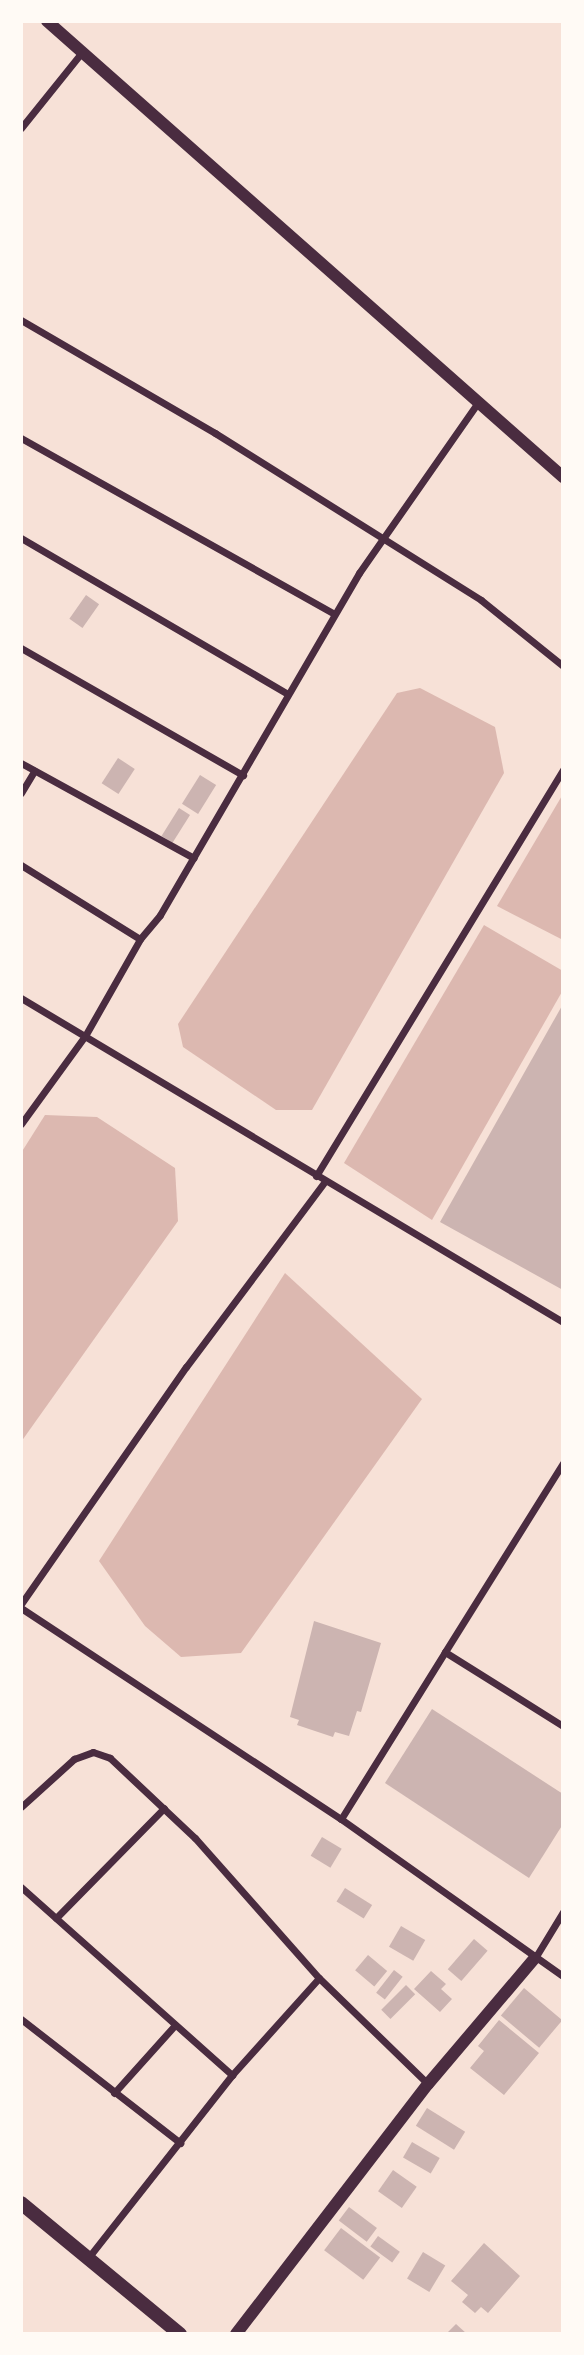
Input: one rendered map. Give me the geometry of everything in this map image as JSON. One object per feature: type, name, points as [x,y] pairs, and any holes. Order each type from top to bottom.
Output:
[{"type":"main road","points":[[21,2203],[180,2334]]},
{"type":"street","points":[[47,21],[563,477]]},
{"type":"street","points":[[21,128],[82,52]]},
{"type":"street","points":[[21,320],[215,433],[381,541],[481,600],[563,666]]},
{"type":"street","points":[[21,1124],[85,1036],[140,939],[194,858],[243,775],[334,614],[381,541],[479,401]]},
{"type":"street","points":[[21,438],[334,614]]},
{"type":"street","points":[[21,538],[288,694]]},
{"type":"street","points":[[21,648],[243,775]]},
{"type":"street","points":[[21,763],[194,858]]},
{"type":"street","points":[[316,1177],[563,769]]},
{"type":"street","points":[[21,793],[34,771]]},
{"type":"street","points":[[21,865],[140,939]]},
{"type":"street","points":[[21,998],[316,1177],[563,1322]]},
{"type":"street","points":[[21,1622],[23,1608],[186,1367],[325,1181]]},
{"type":"street","points":[[341,1819],[563,1463]]},
{"type":"street","points":[[23,1608],[341,1819],[563,1976]]},
{"type":"street","points":[[445,1652],[563,1726]]},
{"type":"street","points":[[21,1807],[56,1770],[93,1752],[110,1758],[163,1808],[319,1978],[428,2084]]},
{"type":"street","points":[[56,1918],[163,1808]]},
{"type":"street","points":[[21,1887],[232,2075]]},
{"type":"street","points":[[236,2334],[428,2084],[535,1958],[563,1912]]},
{"type":"street","points":[[88,2258],[232,2075],[319,1978]]},
{"type":"street","points":[[21,2019],[180,2143]]},
{"type":"street","points":[[114,2093],[175,2025]]},
{"type":"shaded area","points":[[420,688],[495,727],[504,773],[312,1110],[276,1110],[183,1047],[178,1024],[397,693]]},
{"type":"shaded area","points":[[563,794],[563,940],[497,906]]},
{"type":"shaded area","points":[[484,925],[563,971],[563,990],[432,1220],[344,1163]]},
{"type":"shaded area","points":[[45,1115],[97,1117],[175,1168],[178,1221],[21,1442],[21,1153]]},
{"type":"shaded area","points":[[285,1273],[422,1399],[241,1653],[181,1657],[145,1626],[99,1561]]},
{"type":"building","points":[[86,595],[99,604],[82,628],[69,619]]},
{"type":"building","points":[[118,758],[135,769],[118,794],[102,783]]},
{"type":"building","points":[[200,775],[216,785],[198,814],[182,804]]},
{"type":"building","points":[[179,808],[190,815],[173,843],[162,836]]},
{"type":"building","points":[[563,1004],[563,1290],[440,1222]]},
{"type":"building","points":[[314,1621],[381,1643],[361,1712],[357,1711],[349,1736],[335,1732],[333,1737],[297,1725],[299,1720],[290,1717]]},
{"type":"building","points":[[432,1709],[563,1794],[563,1824],[529,1878],[385,1783]]},
{"type":"building","points":[[322,1837],[342,1849],[330,1868],[311,1856]]},
{"type":"building","points":[[345,1888],[372,1905],[364,1919],[337,1902]]},
{"type":"building","points":[[401,1926],[425,1940],[413,1961],[389,1947]]},
{"type":"building","points":[[474,1939],[488,1951],[461,1981],[448,1969]]},
{"type":"building","points":[[368,1955],[387,1971],[374,1986],[355,1970]]},
{"type":"building","points":[[394,1970],[403,1977],[385,2000],[376,1993]]},
{"type":"building","points":[[431,1971],[446,1984],[441,1989],[452,1999],[440,2012],[414,1989]]},
{"type":"building","points":[[406,1985],[415,1994],[390,2019],[381,2010]]},
{"type":"building","points":[[524,1988],[562,2020],[539,2048],[501,2016]]},
{"type":"building","points":[[499,2020],[539,2053],[504,2095],[470,2068],[484,2051],[478,2046]]},
{"type":"building","points":[[427,2108],[465,2132],[454,2150],[416,2126]]},
{"type":"building","points":[[412,2142],[440,2158],[431,2174],[403,2158]]},
{"type":"building","points":[[393,2170],[417,2187],[402,2208],[378,2191]]},
{"type":"building","points":[[349,2207],[377,2228],[367,2242],[339,2221]]},
{"type":"building","points":[[341,2228],[380,2257],[363,2280],[324,2250]]},
{"type":"building","points":[[378,2236],[400,2252],[392,2262],[370,2247]]},
{"type":"building","points":[[484,2243],[520,2276],[488,2313],[481,2307],[475,2313],[462,2302],[468,2295],[451,2281]]},
{"type":"building","points":[[423,2252],[445,2265],[429,2292],[407,2279]]},
{"type":"building","points":[[456,2324],[467,2334],[446,2334]]}]
